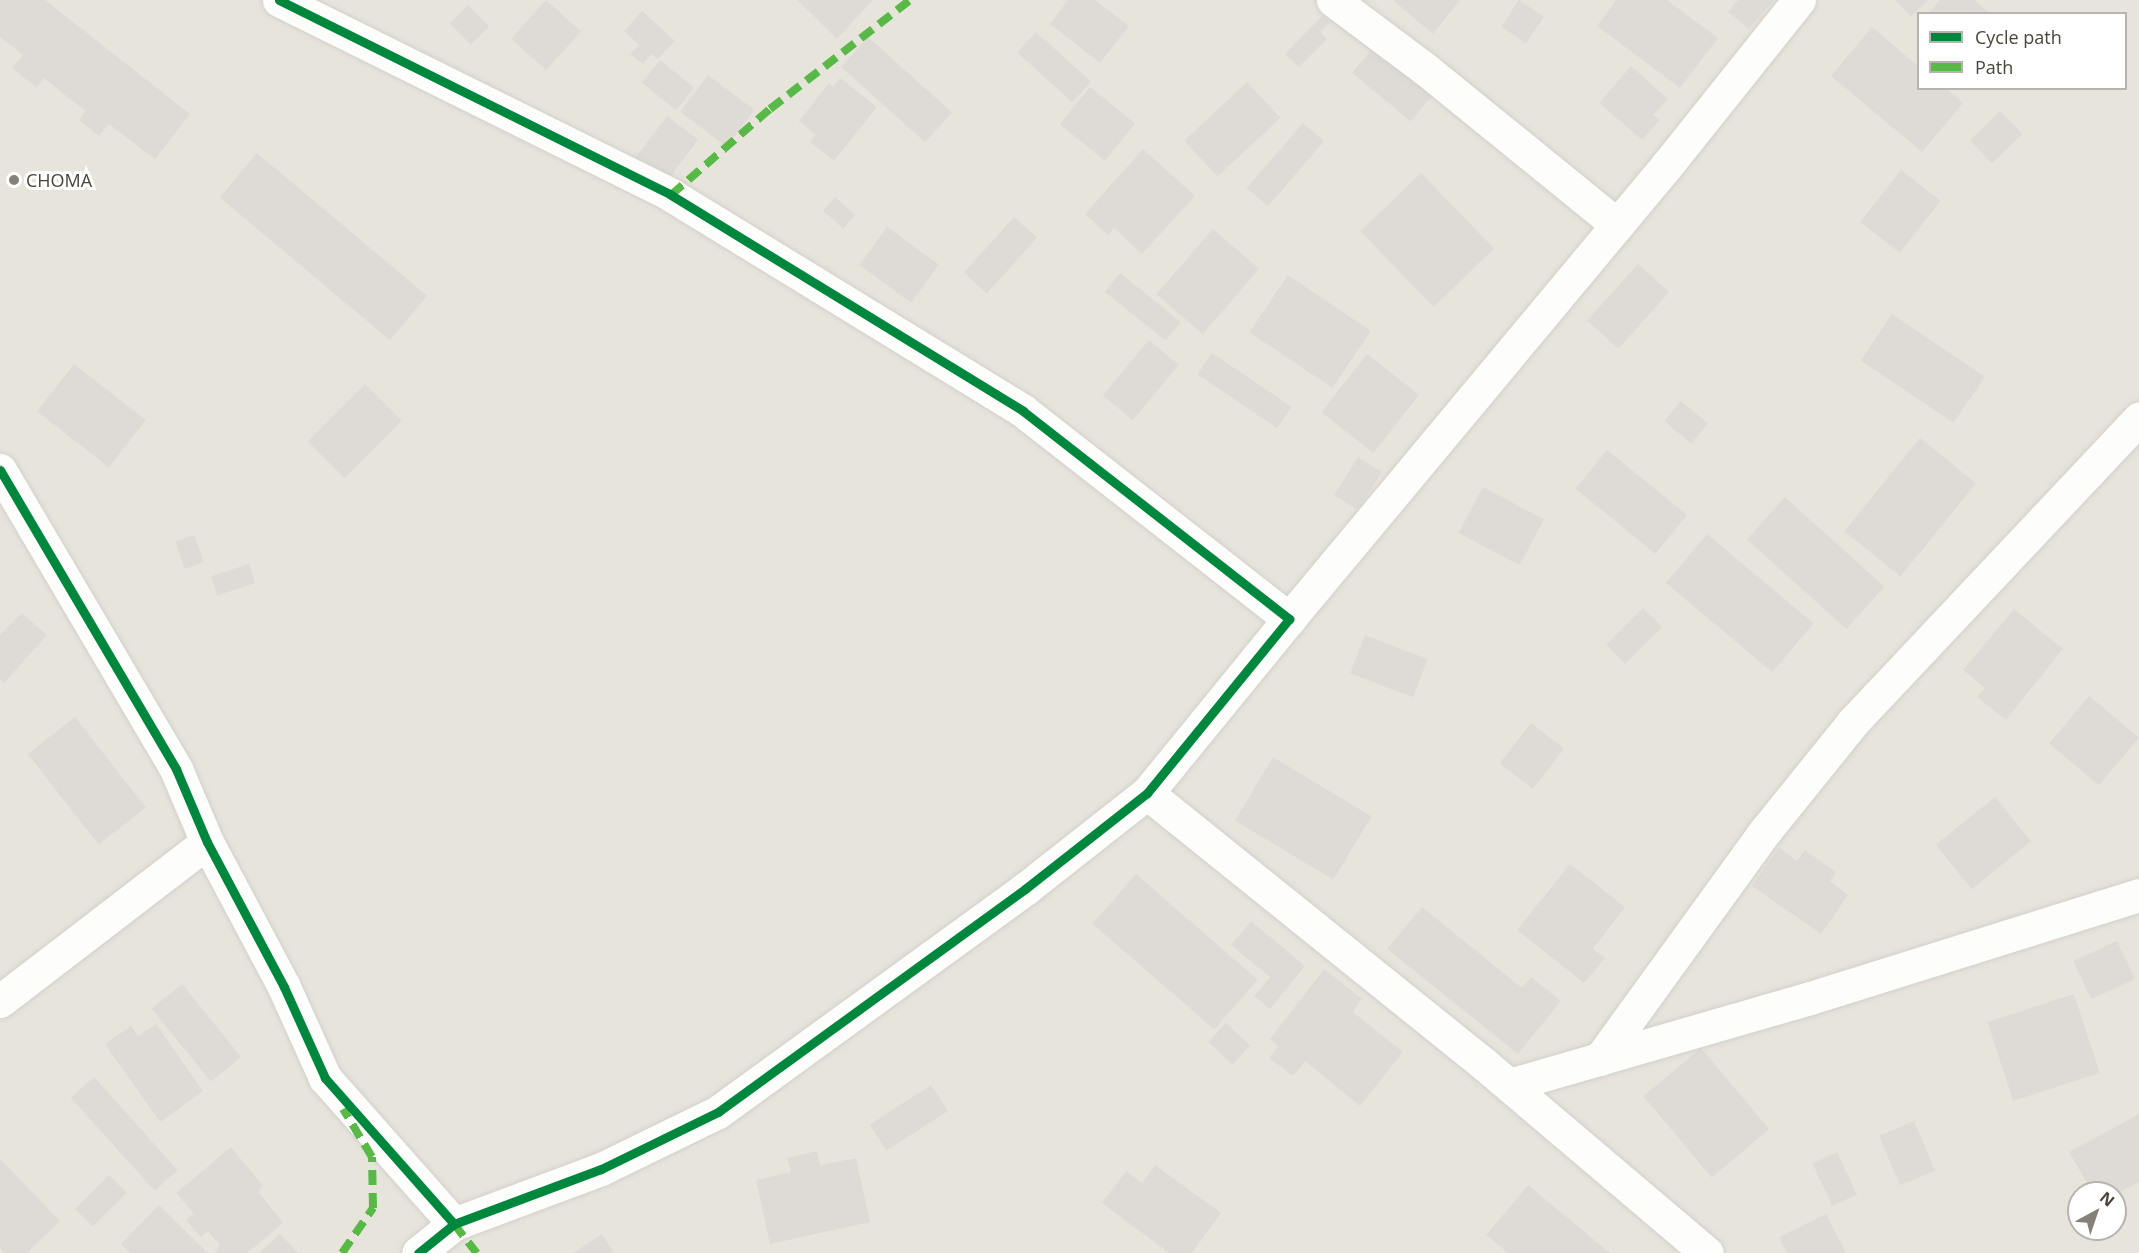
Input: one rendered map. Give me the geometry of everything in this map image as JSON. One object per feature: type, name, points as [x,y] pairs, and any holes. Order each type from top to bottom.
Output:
[{"type":"street","points":[[279,0],[701,214],[1023,411],[1289,619]]},
{"type":"street","points":[[1333,0],[1424,68],[1617,225]]},
{"type":"street","points":[[418,1253],[454,1224],[601,1169],[718,1112],[1025,889],[1148,793],[1289,619],[1617,225],[1799,0]]},
{"type":"street","points":[[1600,1059],[1766,830],[1853,722],[2139,419]]},
{"type":"street","points":[[0,470],[176,769],[207,842],[284,987],[325,1078],[454,1224]]},
{"type":"street","points":[[1148,793],[1509,1085],[1707,1253]]},
{"type":"street","points":[[0,1001],[207,842]]},
{"type":"street","points":[[1509,1085],[2139,896]]},
{"type":"shaded area","points":[[0,0],[2139,0],[2139,1253],[0,1253]]},
{"type":"building","points":[[0,0],[45,0],[190,114],[155,159],[109,124],[99,136],[79,120],[85,111],[44,78],[37,88],[12,68],[23,55],[0,37]]},
{"type":"building","points":[[546,0],[581,31],[546,70],[511,39]]},
{"type":"building","points":[[797,0],[873,0],[837,39]]},
{"type":"building","points":[[1068,0],[1095,0],[1129,26],[1100,63],[1050,24]]},
{"type":"building","points":[[1393,0],[1460,0],[1433,34]]},
{"type":"building","points":[[1519,0],[1544,17],[1526,43],[1501,27]]},
{"type":"building","points":[[1616,0],[1667,0],[1718,38],[1680,88],[1597,26]]},
{"type":"building","points":[[1738,0],[1774,0],[1749,29],[1728,12]]},
{"type":"building","points":[[1895,0],[1928,0],[1911,17]]},
{"type":"building","points":[[1940,0],[1975,0],[1988,12],[1930,12]]},
{"type":"building","points":[[468,5],[489,26],[471,45],[450,23]]},
{"type":"building","points":[[642,11],[675,41],[658,59],[651,54],[643,64],[630,54],[639,45],[624,31]]},
{"type":"building","points":[[1323,15],[1330,22],[1320,32],[1327,39],[1299,67],[1285,54]]},
{"type":"building","points":[[1872,27],[1917,65],[1917,90],[1947,90],[1963,103],[1922,152],[1831,76]]},
{"type":"building","points":[[1036,32],[1091,82],[1072,102],[1017,53]]},
{"type":"building","points":[[868,37],[952,113],[925,142],[841,67]]},
{"type":"building","points":[[1378,42],[1436,91],[1411,121],[1352,73]]},
{"type":"building","points":[[660,60],[694,88],[676,110],[642,83]]},
{"type":"building","points":[[1631,66],[1668,99],[1653,115],[1660,120],[1642,140],[1599,103]]},
{"type":"building","points":[[708,75],[754,110],[727,147],[680,112]]},
{"type":"building","points":[[840,78],[877,107],[834,161],[810,142],[816,135],[799,121],[829,83],[833,87]]},
{"type":"building","points":[[1247,82],[1280,118],[1218,176],[1184,141]]},
{"type":"building","points":[[1090,87],[1135,124],[1105,161],[1060,124]]},
{"type":"building","points":[[2000,111],[2022,134],[1992,163],[1970,140]]},
{"type":"building","points":[[667,116],[698,139],[660,190],[629,166]]},
{"type":"building","points":[[1303,123],[1324,141],[1268,206],[1247,188]]},
{"type":"building","points":[[1143,149],[1195,196],[1142,254],[1114,228],[1108,235],[1085,214]]},
{"type":"building","points":[[257,153],[427,296],[390,340],[220,197]]},
{"type":"building","points":[[1901,170],[1940,201],[1900,253],[1860,222]]},
{"type":"building","points":[[1421,173],[1494,249],[1434,307],[1361,231]]},
{"type":"building","points":[[835,197],[855,215],[843,228],[823,210]]},
{"type":"building","points":[[1014,217],[1037,238],[987,293],[964,273]]},
{"type":"building","points":[[887,227],[939,265],[911,303],[859,265]]},
{"type":"building","points":[[1213,229],[1259,269],[1203,334],[1157,294]]},
{"type":"building","points":[[1638,264],[1669,292],[1618,349],[1587,320]]},
{"type":"building","points":[[1120,273],[1181,322],[1166,341],[1105,292]]},
{"type":"building","points":[[1288,275],[1371,331],[1332,388],[1249,332]]},
{"type":"building","points":[[1892,314],[1985,377],[1954,423],[1861,360]]},
{"type":"building","points":[[1149,340],[1179,365],[1133,420],[1103,395]]},
{"type":"building","points":[[1212,353],[1292,407],[1277,428],[1197,375]]},
{"type":"building","points":[[1367,354],[1419,395],[1373,453],[1321,412]]},
{"type":"building","points":[[74,364],[146,420],[109,467],[37,411]]},
{"type":"building","points":[[365,384],[402,421],[344,478],[308,441]]},
{"type":"building","points":[[1681,401],[1708,423],[1691,443],[1664,421]]},
{"type":"building","points":[[1920,438],[1976,483],[1900,577],[1844,531]]},
{"type":"building","points":[[1607,450],[1687,515],[1656,554],[1576,489]]},
{"type":"building","points":[[1358,457],[1382,472],[1358,510],[1334,495]]},
{"type":"building","points":[[1483,487],[1544,519],[1520,565],[1459,533]]},
{"type":"building","points":[[1785,497],[1885,587],[1846,629],[1747,539]]},
{"type":"building","points":[[1707,534],[1813,623],[1772,672],[1666,583]]},
{"type":"building","points":[[194,535],[204,562],[185,569],[175,542]]},
{"type":"building","points":[[249,564],[255,583],[217,595],[211,576]]},
{"type":"building","points":[[1643,608],[1662,627],[1625,664],[1606,645]]},
{"type":"building","points":[[2014,609],[2063,649],[2006,720],[1977,697],[1985,688],[1963,670]]},
{"type":"building","points":[[22,613],[47,635],[4,683],[0,679],[0,635]]},
{"type":"building","points":[[1365,635],[1428,659],[1413,697],[1350,673]]},
{"type":"building","points":[[2089,696],[2139,738],[2099,785],[2049,743]]},
{"type":"building","points":[[75,717],[146,808],[99,845],[28,754]]},
{"type":"building","points":[[1531,723],[1564,749],[1533,789],[1500,763]]},
{"type":"building","points":[[1273,757],[1372,816],[1333,880],[1235,820]]},
{"type":"building","points":[[1995,797],[2031,841],[1972,889],[1936,845]]},
{"type":"building","points":[[1779,848],[1797,861],[1805,850],[1836,872],[1830,881],[1848,895],[1821,934],[1752,886]]},
{"type":"building","points":[[1570,864],[1625,907],[1593,949],[1605,958],[1584,983],[1517,930]]},
{"type":"building","points":[[1136,874],[1258,980],[1214,1029],[1093,924]]},
{"type":"building","points":[[1422,907],[1522,988],[1531,977],[1561,1001],[1518,1054],[1387,949]]},
{"type":"building","points":[[1251,921],[1305,966],[1270,1009],[1254,996],[1270,977],[1231,945]]},
{"type":"building","points":[[2117,941],[2135,979],[2091,999],[2073,961]]},
{"type":"building","points":[[1324,969],[1362,999],[1353,1012],[1403,1052],[1360,1106],[1305,1061],[1293,1076],[1269,1058],[1278,1046],[1270,1039]]},
{"type":"building","points":[[182,984],[241,1057],[211,1082],[152,1009]]},
{"type":"building","points":[[2074,994],[2100,1073],[2013,1101],[1987,1022]]},
{"type":"building","points":[[1226,1023],[1250,1046],[1232,1065],[1208,1042]]},
{"type":"building","points":[[156,1024],[203,1091],[160,1122],[105,1044],[131,1026],[138,1036]]},
{"type":"building","points":[[1701,1048],[1769,1129],[1712,1177],[1644,1096]]},
{"type":"building","points":[[94,1077],[178,1170],[155,1191],[71,1098]]},
{"type":"building","points":[[931,1085],[948,1111],[887,1151],[870,1125]]},
{"type":"building","points":[[2139,1114],[2139,1182],[2127,1188],[2127,1181],[2086,1181],[2069,1152]]},
{"type":"building","points":[[1914,1121],[1935,1171],[1900,1186],[1879,1136]]},
{"type":"building","points":[[231,1147],[263,1186],[258,1191],[283,1223],[247,1253],[215,1253],[220,1245],[208,1231],[201,1237],[186,1220],[194,1214],[176,1193]]},
{"type":"building","points":[[817,1151],[820,1165],[856,1158],[870,1222],[770,1244],[756,1180],[791,1172],[787,1158]]},
{"type":"building","points":[[1837,1152],[1857,1195],[1832,1206],[1813,1163]]},
{"type":"building","points":[[0,1159],[60,1221],[27,1253],[5,1253],[0,1248]]},
{"type":"building","points":[[1155,1165],[1221,1213],[1192,1253],[1169,1253],[1102,1203],[1126,1171],[1142,1183]]},
{"type":"building","points":[[109,1175],[127,1193],[93,1227],[75,1209]]},
{"type":"building","points":[[1528,1185],[1610,1253],[1508,1253],[1486,1235]]},
{"type":"building","points":[[159,1205],[208,1253],[130,1253],[121,1244]]},
{"type":"building","points":[[1826,1214],[1846,1253],[1787,1253],[1779,1237]]},
{"type":"building","points":[[280,1234],[298,1253],[259,1253]]},
{"type":"building","points":[[602,1234],[614,1253],[573,1253]]},
{"type":"marked path","points":[[671,195],[770,109],[910,0]]},
{"type":"marked path","points":[[342,1253],[373,1208],[372,1157],[343,1109]]},
{"type":"marked path","points":[[454,1224],[477,1253]]},
{"type":"cycle path","points":[[279,0],[671,195],[1023,411],[1289,619],[1147,793],[1025,889],[718,1112],[601,1169],[454,1224],[418,1253]]},
{"type":"cycle path","points":[[0,470],[176,769],[207,842],[284,987],[325,1078],[454,1224]]},
{"type":"place","name":"CHOMA","points":[[14,180]]}]
